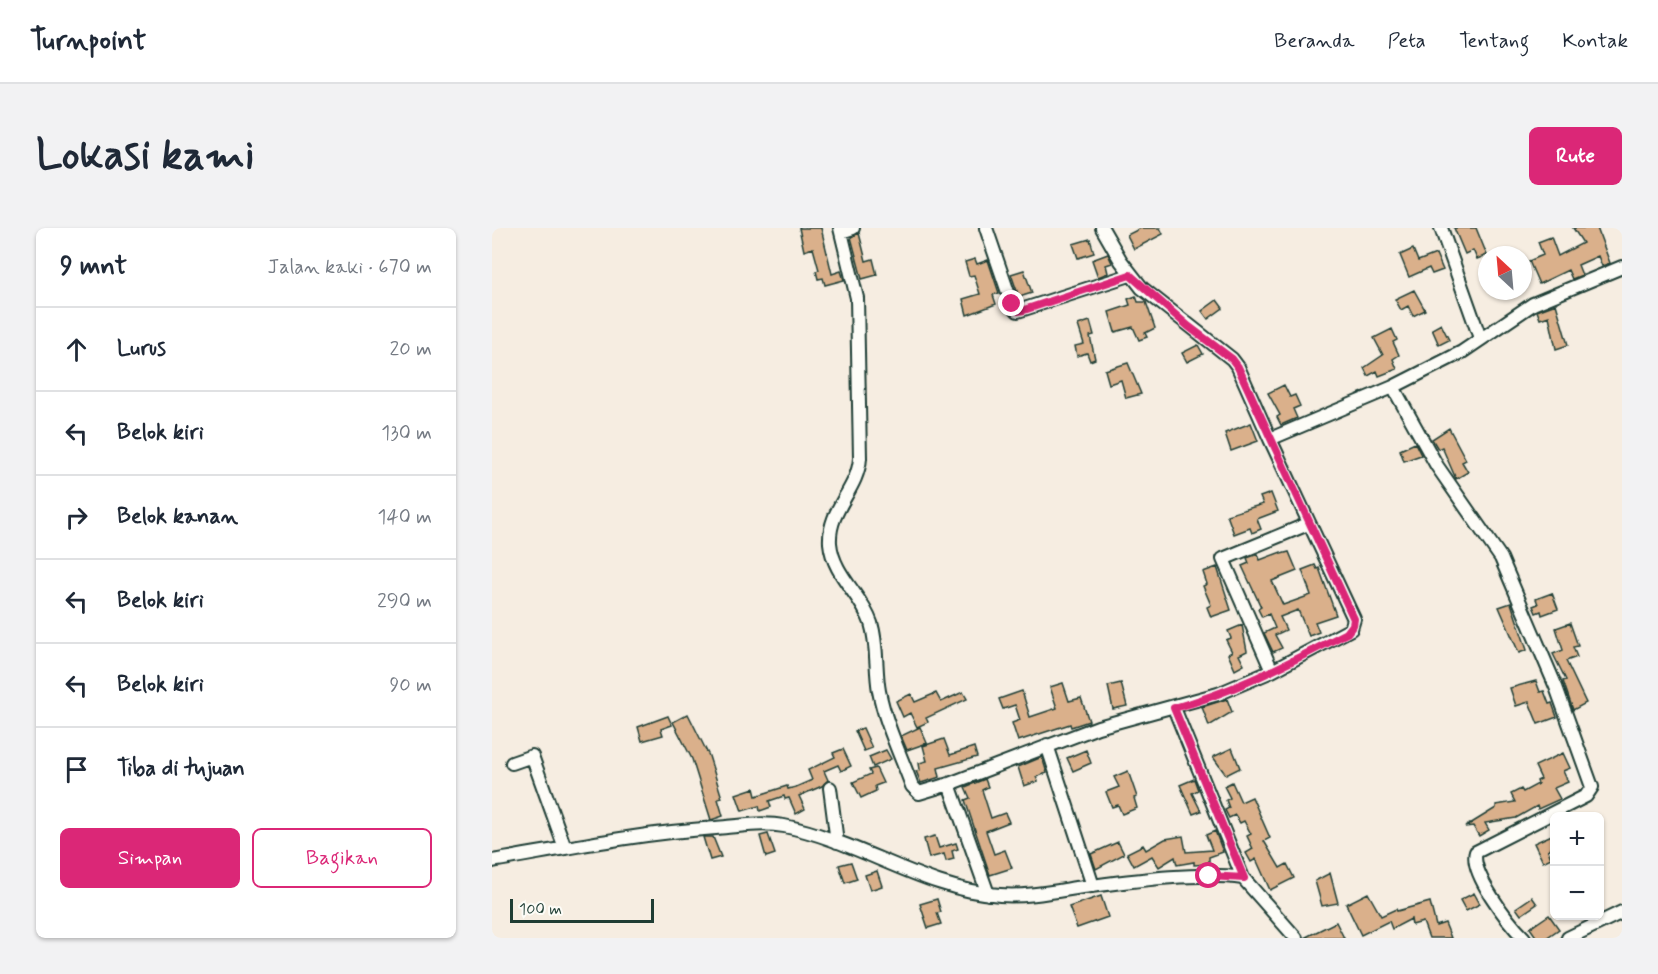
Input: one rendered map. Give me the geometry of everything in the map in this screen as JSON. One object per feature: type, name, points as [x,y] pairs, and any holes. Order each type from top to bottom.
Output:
[{"type":"street","points":[[986,228],[1012,304],[1018,311],[1130,275]]},
{"type":"street","points":[[845,229],[857,298],[860,458],[855,481],[835,513],[830,536],[832,554],[841,574],[863,605],[872,626],[879,693],[912,786],[919,793],[1129,717],[1174,708],[1218,694],[1272,671],[1347,633],[1353,625],[1354,619],[1308,524],[1238,367],[1232,359],[1188,326],[1130,275],[1102,228]]},
{"type":"street","points":[[1441,228],[1480,338]]},
{"type":"street","points":[[1270,440],[1435,367],[1533,304],[1622,267]]},
{"type":"street","points":[[1393,387],[1427,451],[1501,558],[1556,687],[1592,787],[1586,796],[1476,852],[1475,866],[1520,937]]},
{"type":"street","points":[[1272,671],[1223,559],[1308,524]]},
{"type":"street","points":[[1174,708],[1244,878],[1296,938]]},
{"type":"street","points":[[1047,745],[1093,886]]},
{"type":"street","points":[[512,763],[532,756],[565,848]]},
{"type":"street","points":[[949,784],[988,894]]},
{"type":"street","points":[[830,788],[837,842]]},
{"type":"street","points":[[492,861],[654,832],[765,825],[784,826],[837,842],[953,885],[988,894],[1021,896],[1093,886],[1209,876],[1244,878]]},
{"type":"street","points":[[1568,938],[1622,912]]},
{"type":"building","points":[[799,228],[821,228],[832,274],[841,271],[844,280],[825,285],[823,278],[818,279],[816,271],[819,270],[813,248],[804,251]]},
{"type":"building","points":[[1141,228],[1160,228],[1163,234],[1134,249],[1127,235]]},
{"type":"building","points":[[1454,228],[1476,228],[1483,246],[1478,246],[1478,259],[1473,250],[1465,254]]},
{"type":"building","points":[[1573,228],[1597,228],[1610,263],[1602,266],[1598,256],[1578,265],[1582,275],[1572,279],[1568,270],[1539,284],[1532,268],[1532,260],[1543,255],[1538,242],[1551,237],[1558,256],[1583,243]]},
{"type":"building","points":[[859,233],[866,261],[873,259],[877,275],[862,279],[851,237]]},
{"type":"building","points":[[1090,239],[1094,253],[1078,258],[1073,244]]},
{"type":"building","points":[[1413,249],[1418,261],[1436,254],[1443,270],[1432,274],[1429,268],[1409,277],[1400,255]]},
{"type":"building","points":[[1108,254],[1112,263],[1106,265],[1108,273],[1098,277],[1092,260]]},
{"type":"building","points":[[975,259],[977,264],[988,260],[999,293],[993,295],[996,304],[967,315],[963,299],[980,294],[974,275],[969,276],[965,262]]},
{"type":"building","points":[[1024,270],[1032,293],[1019,297],[1011,274]]},
{"type":"building","points":[[1414,290],[1425,310],[1413,316],[1408,306],[1401,310],[1395,299]]},
{"type":"building","points":[[1136,296],[1138,302],[1146,302],[1155,328],[1145,333],[1147,337],[1139,340],[1133,327],[1115,332],[1109,312],[1130,305],[1128,299]]},
{"type":"building","points":[[1217,300],[1223,308],[1208,319],[1202,311]]},
{"type":"building","points":[[1556,304],[1568,345],[1556,349],[1549,316],[1540,319],[1537,311]]},
{"type":"building","points":[[1090,321],[1094,335],[1090,336],[1095,359],[1090,361],[1087,353],[1077,356],[1075,346],[1084,344],[1078,325]]},
{"type":"building","points":[[1441,324],[1449,340],[1439,345],[1432,329]]},
{"type":"building","points":[[1392,329],[1397,340],[1393,342],[1399,355],[1393,359],[1397,369],[1379,376],[1377,371],[1368,376],[1364,368],[1383,355],[1374,338]]},
{"type":"building","points":[[1198,345],[1203,354],[1187,362],[1182,353]]},
{"type":"building","points":[[1128,363],[1141,394],[1126,398],[1121,380],[1109,384],[1105,370]]},
{"type":"building","points":[[1284,385],[1290,397],[1295,395],[1300,406],[1293,409],[1297,418],[1281,425],[1277,417],[1280,415],[1268,393]]},
{"type":"building","points":[[1251,423],[1258,441],[1231,451],[1225,433]]},
{"type":"building","points":[[1449,428],[1466,460],[1462,462],[1468,472],[1456,479],[1442,447],[1438,449],[1432,439]]},
{"type":"building","points":[[1415,443],[1421,455],[1404,461],[1400,450]]},
{"type":"building","points":[[1271,493],[1278,511],[1257,519],[1261,529],[1252,533],[1250,528],[1234,534],[1227,515],[1263,504],[1260,497]]},
{"type":"building","points":[[1281,552],[1281,554],[1289,552],[1297,571],[1272,581],[1283,605],[1311,595],[1302,570],[1315,565],[1317,569],[1319,568],[1336,615],[1315,622],[1319,632],[1309,636],[1298,610],[1280,617],[1286,630],[1275,635],[1282,648],[1273,652],[1264,633],[1275,628],[1269,614],[1262,617],[1258,609],[1261,607],[1242,566],[1249,563],[1247,558],[1258,554],[1260,560]]},
{"type":"building","points":[[1217,567],[1231,610],[1211,617],[1207,607],[1211,605],[1203,586],[1207,584],[1203,572]]},
{"type":"building","points":[[1552,593],[1558,609],[1542,615],[1541,611],[1536,613],[1533,606],[1538,604],[1536,599]]},
{"type":"building","points":[[1511,603],[1527,650],[1519,653],[1499,607]]},
{"type":"building","points":[[1570,623],[1578,646],[1573,647],[1577,657],[1566,661],[1586,703],[1573,710],[1563,681],[1566,680],[1553,654],[1563,650],[1556,628]]},
{"type":"building","points":[[1242,625],[1247,651],[1239,655],[1244,665],[1235,670],[1228,654],[1232,652],[1226,640],[1231,638],[1228,631]]},
{"type":"building","points":[[1536,681],[1540,692],[1544,691],[1549,704],[1552,703],[1557,717],[1538,724],[1529,702],[1516,706],[1510,688]]},
{"type":"building","points":[[1063,683],[1069,701],[1081,698],[1089,721],[1071,727],[1070,724],[1018,741],[1012,723],[1020,720],[1015,705],[1003,709],[999,699],[1022,691],[1030,717],[1057,708],[1050,687]]},
{"type":"building","points":[[1121,683],[1127,706],[1113,709],[1108,686]]},
{"type":"building","points":[[963,692],[967,699],[926,718],[928,722],[917,727],[910,713],[903,717],[896,701],[911,694],[915,702],[936,693],[941,702]]},
{"type":"building","points":[[1227,699],[1232,712],[1209,726],[1202,707]]},
{"type":"building","points":[[688,714],[709,756],[722,798],[718,799],[723,816],[711,820],[692,759],[673,722]]},
{"type":"building","points":[[668,716],[672,725],[661,729],[663,735],[642,741],[638,727]]},
{"type":"building","points":[[920,727],[927,743],[907,750],[901,736]]},
{"type":"building","points":[[863,728],[872,748],[864,751],[855,731]]},
{"type":"building","points":[[944,739],[950,755],[974,747],[977,757],[938,768],[940,777],[921,783],[916,771],[920,770],[919,763],[927,761],[923,746]]},
{"type":"building","points":[[1232,748],[1240,768],[1226,775],[1213,757]]},
{"type":"building","points":[[843,749],[851,766],[841,771],[838,765],[824,771],[828,780],[822,786],[799,796],[805,809],[796,814],[789,798],[785,799],[784,796],[769,801],[771,807],[760,811],[759,806],[742,811],[736,794],[754,788],[756,796],[787,786],[788,789],[796,787],[812,780],[808,770],[835,757],[833,753]]},
{"type":"building","points":[[886,750],[891,759],[873,767],[869,757]]},
{"type":"building","points":[[1086,750],[1091,763],[1073,771],[1067,758]]},
{"type":"building","points":[[1563,753],[1570,768],[1563,771],[1568,782],[1554,788],[1560,799],[1538,809],[1537,806],[1516,818],[1485,823],[1489,830],[1479,836],[1473,826],[1465,827],[1496,808],[1496,805],[1515,802],[1511,794],[1521,789],[1523,792],[1538,784],[1537,781],[1541,779],[1535,766]]},
{"type":"building","points":[[1042,757],[1047,773],[1036,777],[1038,781],[1024,786],[1018,767]]},
{"type":"building","points":[[876,768],[883,783],[875,786],[876,791],[861,798],[853,782],[871,774],[869,770]]},
{"type":"building","points":[[1128,771],[1137,797],[1134,798],[1137,808],[1122,814],[1118,805],[1112,807],[1106,792],[1119,787],[1114,777]]},
{"type":"building","points":[[985,779],[988,787],[982,790],[991,818],[1005,813],[1009,822],[986,831],[994,854],[1005,850],[1012,868],[990,875],[965,800],[970,798],[965,787]]},
{"type":"building","points":[[1194,779],[1198,790],[1192,793],[1201,811],[1193,814],[1180,785]]},
{"type":"building","points":[[1232,782],[1241,802],[1252,797],[1270,838],[1264,841],[1280,868],[1287,864],[1294,878],[1270,890],[1256,859],[1251,862],[1246,853],[1253,849],[1247,836],[1251,834],[1244,821],[1240,823],[1235,815],[1229,818],[1225,810],[1229,808],[1226,800],[1230,798],[1224,786]]},
{"type":"building","points":[[1215,831],[1223,852],[1209,857],[1209,864],[1194,865],[1194,862],[1177,865],[1175,857],[1159,867],[1152,856],[1134,866],[1127,853],[1143,845],[1146,850],[1165,839],[1183,836],[1186,852],[1212,850],[1206,835]]},
{"type":"building","points":[[768,834],[775,854],[766,857],[760,836]]},
{"type":"building","points":[[935,836],[939,848],[956,843],[958,849],[952,851],[954,859],[946,861],[944,854],[929,858],[924,839]]},
{"type":"building","points":[[1550,836],[1548,850],[1550,858],[1543,862],[1534,843]]},
{"type":"building","points":[[703,837],[713,837],[721,857],[710,860]]},
{"type":"building","points":[[1118,842],[1124,854],[1096,869],[1091,854]]},
{"type":"building","points":[[851,862],[857,879],[845,883],[839,865]]},
{"type":"building","points":[[877,871],[882,886],[870,890],[865,875]]},
{"type":"building","points":[[1330,873],[1338,903],[1322,906],[1315,881]]},
{"type":"building","points":[[1368,893],[1381,916],[1396,909],[1397,911],[1430,902],[1436,926],[1445,923],[1451,938],[1429,938],[1423,922],[1412,925],[1411,919],[1392,929],[1389,921],[1361,935],[1346,904]]},
{"type":"building","points":[[1474,893],[1480,904],[1466,911],[1460,900]]},
{"type":"building","points":[[1101,896],[1108,917],[1077,928],[1069,907]]},
{"type":"building","points":[[1532,897],[1537,904],[1521,915],[1516,908]]},
{"type":"building","points":[[937,899],[941,912],[937,913],[941,924],[928,928],[920,904]]},
{"type":"building","points":[[1549,915],[1550,920],[1553,920],[1559,929],[1546,938],[1537,938],[1530,928]]},
{"type":"building","points":[[1336,922],[1344,938],[1304,938]]},
{"type":"route","points":[[1012,304],[1018,311],[1030,309],[1130,275],[1142,288],[1188,326],[1232,359],[1238,367],[1299,505],[1354,619],[1347,633],[1272,671],[1218,694],[1174,708],[1244,878],[1209,876]]}]
